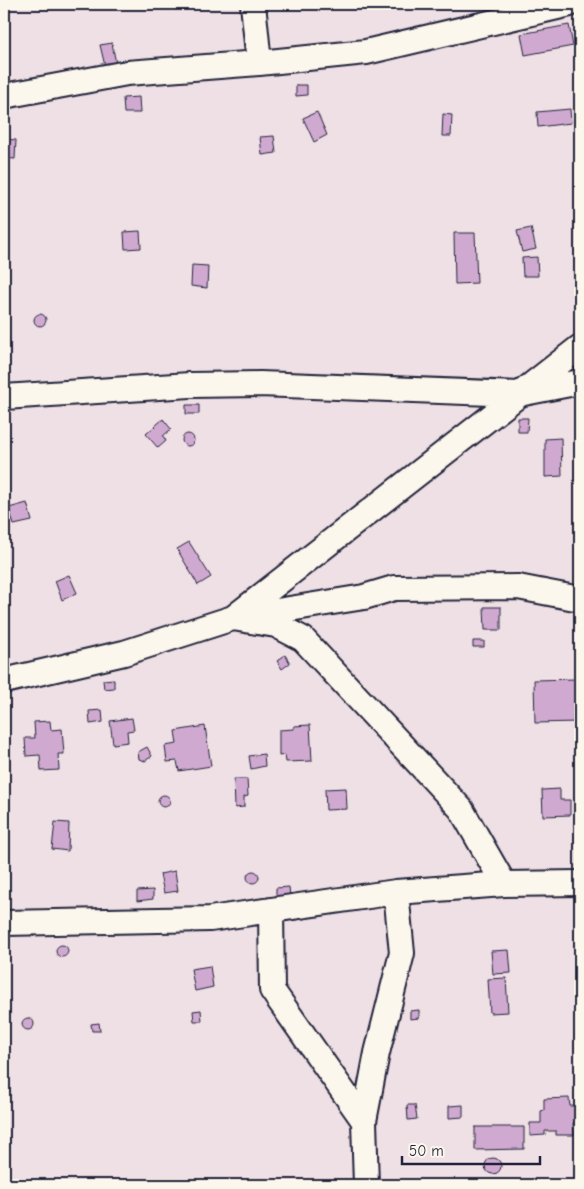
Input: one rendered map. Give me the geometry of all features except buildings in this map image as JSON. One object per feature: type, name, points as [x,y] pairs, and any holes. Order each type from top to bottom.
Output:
[{"type":"street","points":[[253,4],[259,63]]},
{"type":"street","points":[[4,96],[127,73],[259,63],[366,52],[570,4]]},
{"type":"street","points":[[233,618],[580,347]]},
{"type":"street","points":[[4,397],[210,385],[260,384],[519,394],[580,382]]},
{"type":"street","points":[[4,681],[124,653],[233,618],[364,597],[394,588],[518,587],[580,598]]},
{"type":"street","points":[[233,618],[276,625],[304,639],[461,809],[504,884]]},
{"type":"street","points":[[4,923],[210,919],[396,892],[504,884],[580,883]]},
{"type":"street","points":[[366,1185],[364,1121],[377,1053],[402,953],[396,892]]},
{"type":"street","points":[[271,910],[272,990],[364,1121]]}]
